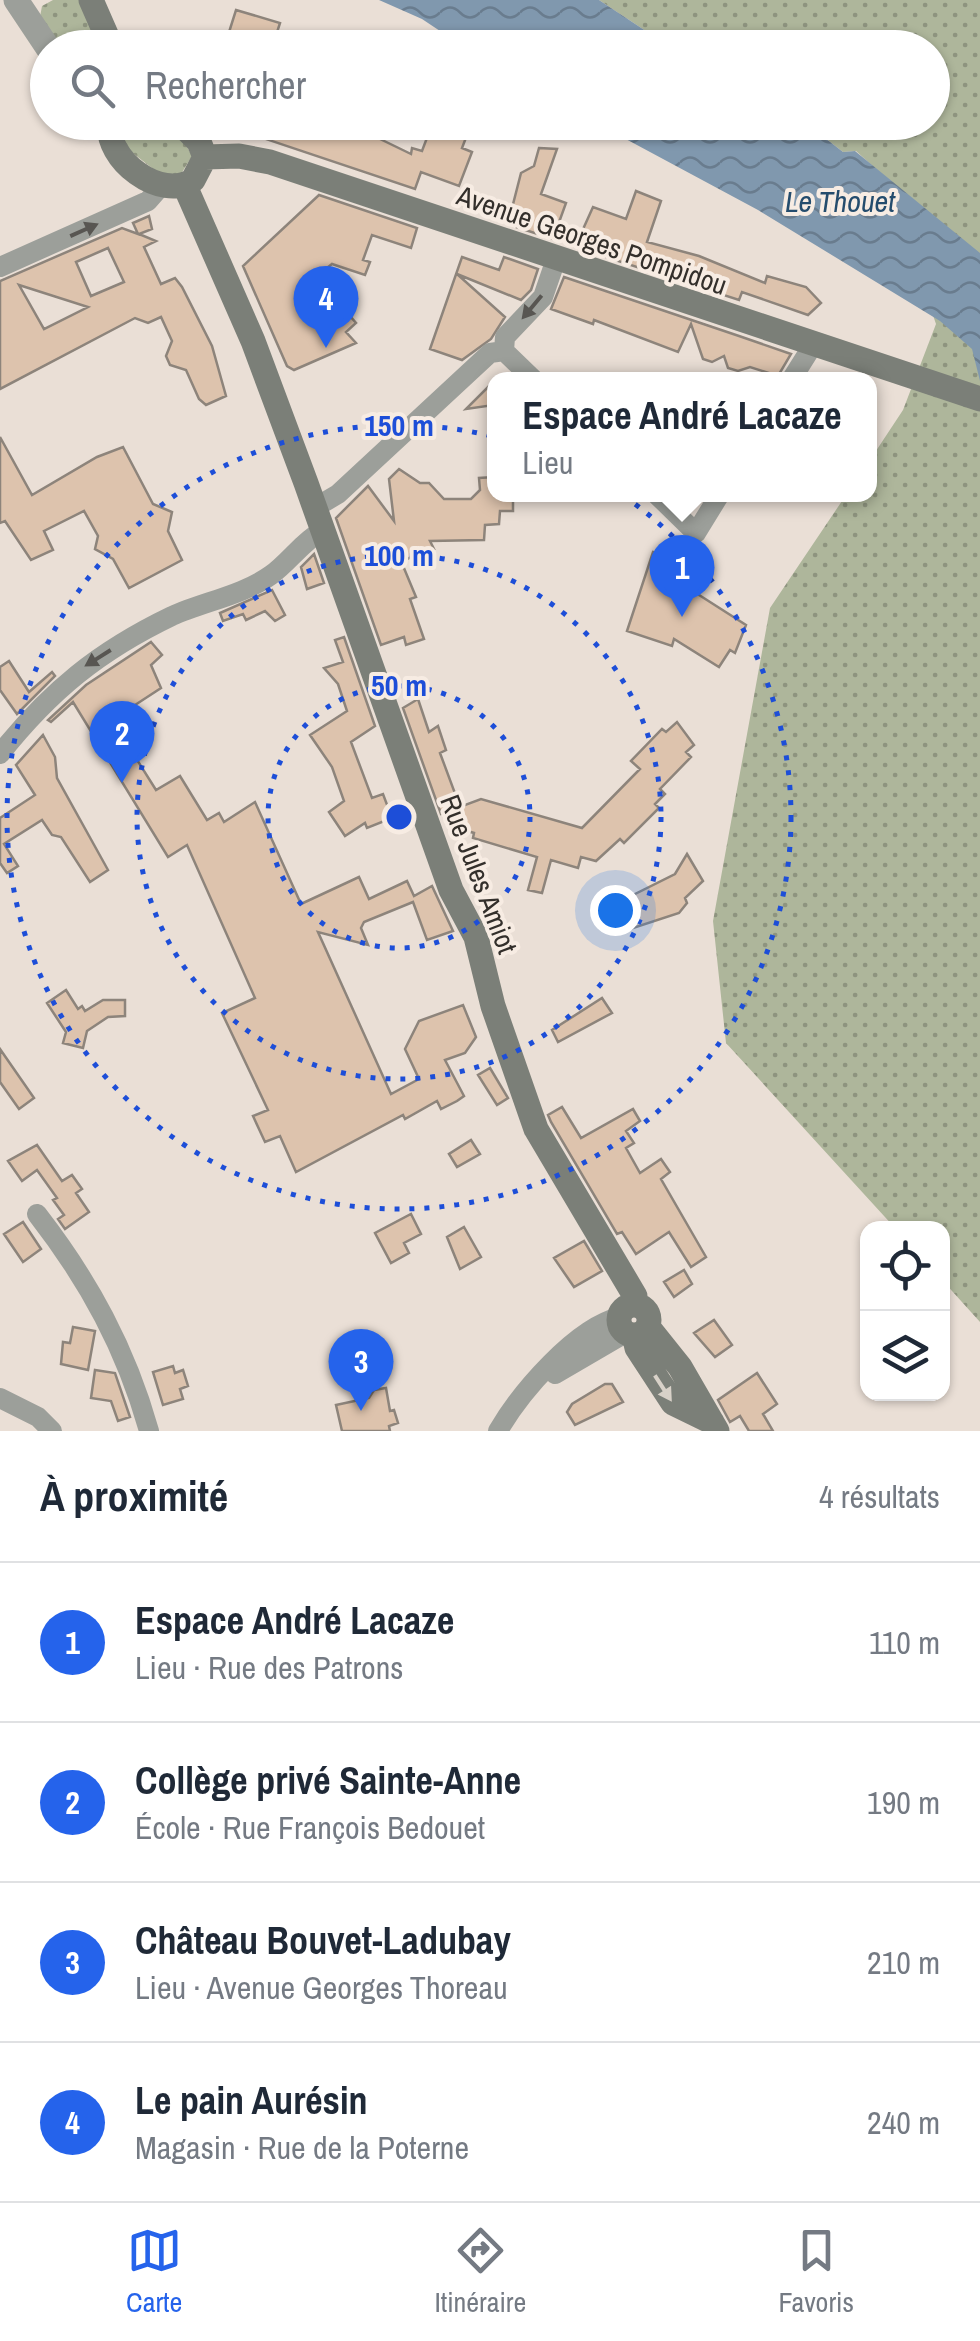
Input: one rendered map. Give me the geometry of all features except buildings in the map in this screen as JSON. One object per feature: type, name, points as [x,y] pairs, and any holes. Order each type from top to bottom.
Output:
[{"type":"main road","points":[[91,0],[104,30]]},
{"type":"main road","points":[[111,140],[120,159],[174,185],[199,173],[205,157],[197,140]]},
{"type":"main road","name":"Avenue Georges Pompidou","points":[[205,157],[239,156],[270,162],[969,396]]},
{"type":"main road","name":"Rue Jules Amiot","points":[[174,185],[252,341],[320,519],[451,890],[476,937],[493,1006],[528,1108],[635,1296],[633,1323],[680,1367],[715,1426]]},
{"type":"street","points":[[16,0],[36,30]]},
{"type":"street","points":[[0,267],[148,201],[174,185]]},
{"type":"street","points":[[526,372],[504,351],[504,337],[542,297],[556,259]]},
{"type":"street","points":[[796,372],[813,345]]},
{"type":"street","points":[[0,754],[30,717],[89,661],[183,612],[270,576],[308,538],[338,494],[490,353],[504,351]]},
{"type":"street","points":[[664,502],[696,532],[715,502]]},
{"type":"street","points":[[37,1214],[73,1260],[116,1334],[149,1431]]},
{"type":"street","points":[[498,1431],[534,1381],[588,1331],[633,1323]]},
{"type":"street","points":[[0,1398],[38,1417],[52,1431]]},
{"type":"green space","points":[[53,0],[82,0],[96,30],[50,30],[40,17],[42,6]]},
{"type":"green space","points":[[599,0],[980,0],[980,1322],[950,1289],[950,1221],[889,1221],[726,1043],[713,921],[770,608],[841,502],[877,502],[877,449],[903,410],[936,324],[886,178],[856,151],[843,152],[828,140],[950,140],[950,30],[644,30]]},
{"type":"green space","points":[[124,140],[182,140],[192,156],[181,174],[161,175],[125,147]]},
{"type":"water","points":[[379,0],[599,0],[644,30],[438,30]]},
{"type":"water","name":"Le Thouet","points":[[628,140],[828,140],[843,152],[855,151],[980,253],[980,381],[972,349],[940,321],[758,210]]},
{"type":"place","name":"Le pain Aurésin","points":[[326,348]]},
{"type":"place","name":"Espace André Lacaze","points":[[682,617]]},
{"type":"place","name":"Collège privé Sainte-Anne","points":[[122,783]]},
{"type":"place","name":"Château Bouvet-Ladubay","points":[[361,1411]]}]
